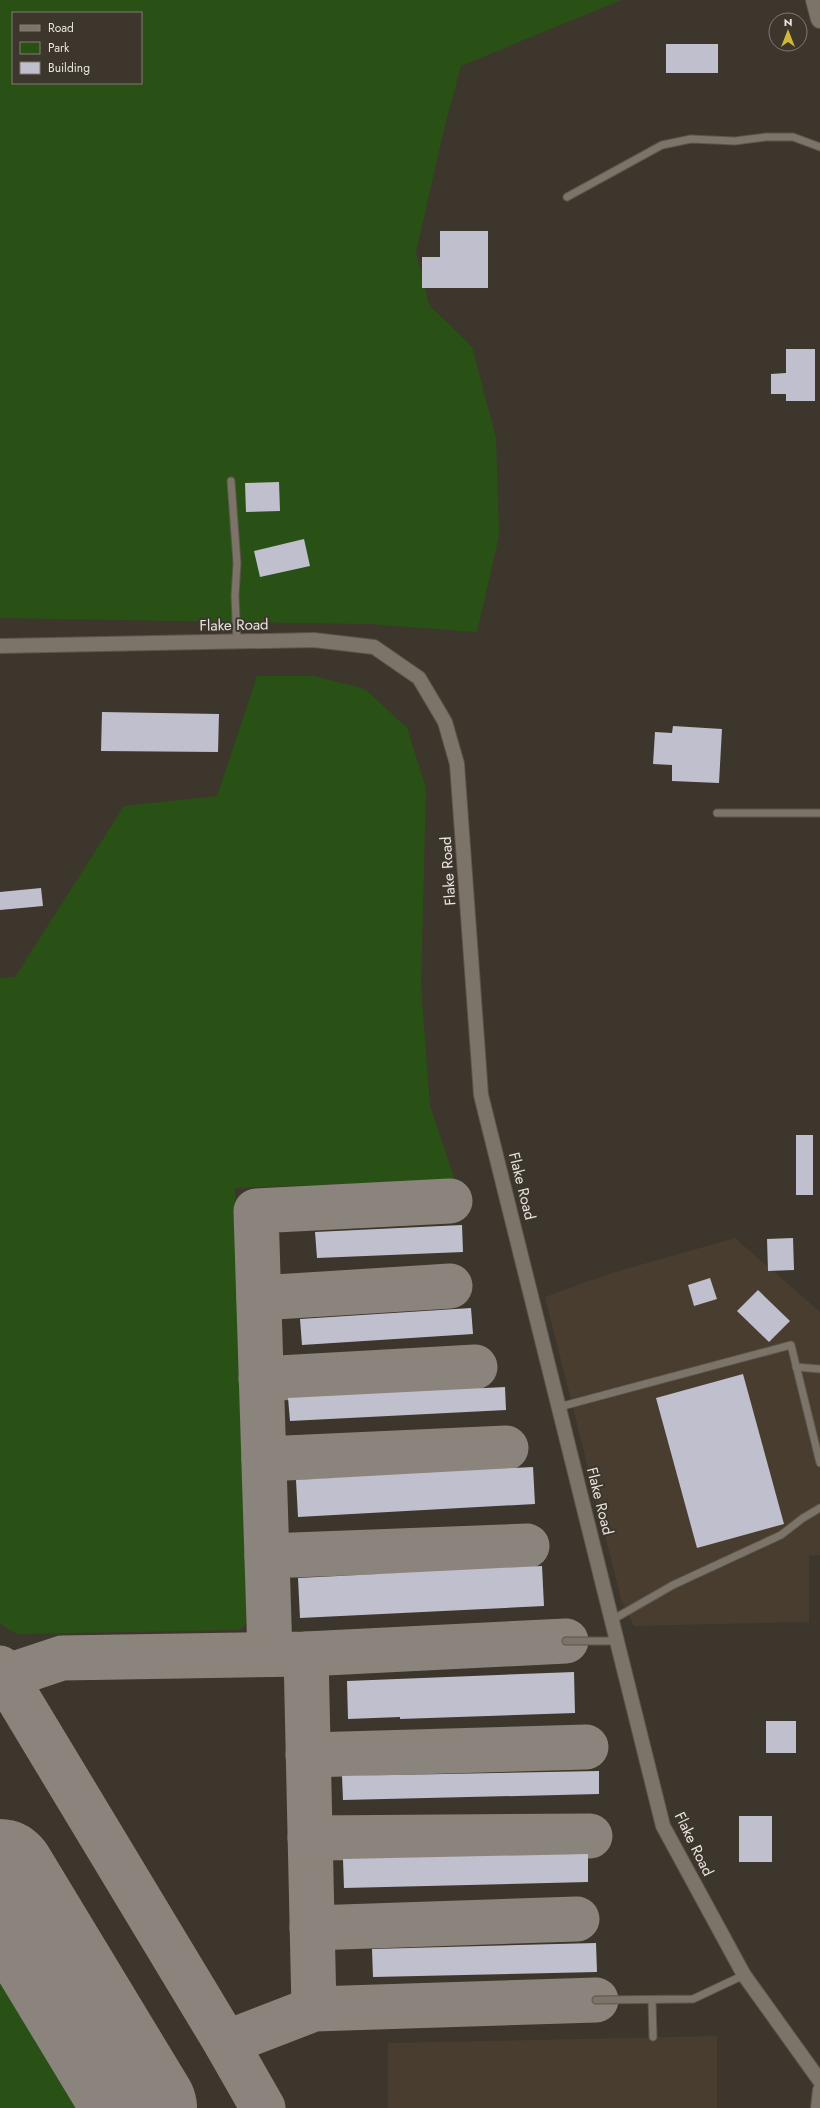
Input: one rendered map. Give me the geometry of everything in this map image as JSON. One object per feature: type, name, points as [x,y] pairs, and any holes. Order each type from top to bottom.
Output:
[{"type":"street","points":[[815,0],[820,19]]},
{"type":"street","name":"Flake Road","points":[[0,646],[314,640],[374,647],[419,678],[444,722],[457,764],[481,1095],[663,1826],[744,1975],[820,2081]]},
{"type":"street","points":[[818,2108],[820,2090]]},
{"type":"lane","points":[[567,197],[662,145],[691,139],[735,141],[766,137],[793,137],[820,146]]},
{"type":"lane","points":[[231,482],[237,563],[235,596],[237,642]]},
{"type":"lane","points":[[717,813],[820,813]]},
{"type":"lane","points":[[559,1407],[791,1345],[820,1463]]},
{"type":"lane","points":[[796,1367],[820,1369]]},
{"type":"lane","points":[[612,1620],[673,1585],[781,1535],[803,1518],[820,1508]]},
{"type":"lane","points":[[566,1641],[617,1641]]},
{"type":"lane","points":[[596,2000],[652,2001],[693,1999],[744,1975]]},
{"type":"lane","points":[[652,2001],[653,2037]]},
{"type":"shaded area","points":[[735,1238],[820,1312],[820,1555],[809,1556],[809,1622],[634,1626],[621,1599],[545,1297],[608,1274]]},
{"type":"shaded area","points":[[717,2036],[717,2108],[388,2108],[388,2043]]},
{"type":"green space","points":[[0,0],[621,0],[461,66],[444,129],[416,252],[429,305],[472,347],[496,438],[499,536],[477,632],[369,624],[0,618]]},
{"type":"green space","points":[[257,676],[313,676],[365,689],[407,728],[426,788],[421,985],[430,1106],[455,1180],[235,1188],[252,1616],[240,1630],[17,1634],[3,1626],[0,1622],[0,978],[15,977],[124,806],[217,796]]},
{"type":"green space","points":[[0,1958],[91,2108],[0,2108]]},
{"type":"building","points":[[666,44],[718,44],[718,73],[666,73]]},
{"type":"building","points":[[440,231],[488,231],[488,288],[422,288],[422,257],[440,257]]},
{"type":"building","points":[[786,349],[815,349],[815,401],[786,401],[786,394],[771,394],[771,374],[786,373]]},
{"type":"building","points":[[279,482],[280,511],[246,512],[245,483]]},
{"type":"building","points":[[304,539],[310,566],[260,577],[254,551]]},
{"type":"building","points":[[102,712],[219,714],[218,752],[101,751]]},
{"type":"building","points":[[673,726],[722,729],[719,783],[672,781],[672,765],[653,764],[655,732],[672,733]]},
{"type":"building","points":[[41,888],[43,906],[0,910],[0,892]]},
{"type":"building","points":[[796,1135],[813,1135],[813,1195],[796,1195]]},
{"type":"building","points":[[462,1225],[463,1252],[317,1258],[315,1232]]},
{"type":"building","points":[[793,1238],[794,1270],[768,1271],[767,1239]]},
{"type":"building","points":[[710,1278],[717,1299],[694,1306],[688,1285]]},
{"type":"building","points":[[758,1290],[790,1321],[769,1342],[737,1311]]},
{"type":"building","points":[[471,1308],[473,1334],[302,1345],[300,1319]]},
{"type":"building","points":[[743,1374],[784,1524],[697,1548],[656,1398]]},
{"type":"building","points":[[505,1387],[506,1410],[290,1421],[288,1398]]},
{"type":"building","points":[[533,1467],[535,1504],[298,1517],[296,1480]]},
{"type":"building","points":[[542,1566],[544,1606],[300,1618],[298,1578]]},
{"type":"building","points":[[574,1672],[575,1713],[400,1719],[400,1717],[348,1719],[347,1681]]},
{"type":"building","points":[[766,1721],[796,1721],[796,1753],[766,1753]]},
{"type":"building","points":[[599,1771],[599,1794],[343,1800],[342,1776]]},
{"type":"building","points":[[739,1816],[772,1816],[772,1862],[739,1862]]},
{"type":"building","points":[[588,1854],[588,1882],[344,1888],[343,1859]]},
{"type":"building","points":[[596,1943],[597,1972],[373,1977],[372,1949]]},
{"type":"taxiway","points":[[270,1654],[256,1211],[450,1201]]},
{"type":"taxiway","points":[[259,1298],[450,1286]]},
{"type":"taxiway","points":[[261,1379],[475,1367]]},
{"type":"taxiway","points":[[264,1459],[506,1448]]},
{"type":"taxiway","points":[[267,1556],[527,1546]]},
{"type":"taxiway","points":[[5,1677],[62,1658],[306,1654],[566,1641]]},
{"type":"taxiway","points":[[306,1654],[314,2009]]},
{"type":"taxiway","points":[[0,1668],[226,2043],[263,2108]]},
{"type":"taxiway","points":[[308,1755],[586,1747]]},
{"type":"taxiway","points":[[310,1838],[590,1836]]},
{"type":"taxiway","points":[[312,1928],[577,1919]]},
{"type":"taxiway","points":[[226,2043],[314,2009],[596,2000]]},
{"type":"runway","points":[[0,1875],[141,2108]]}]
